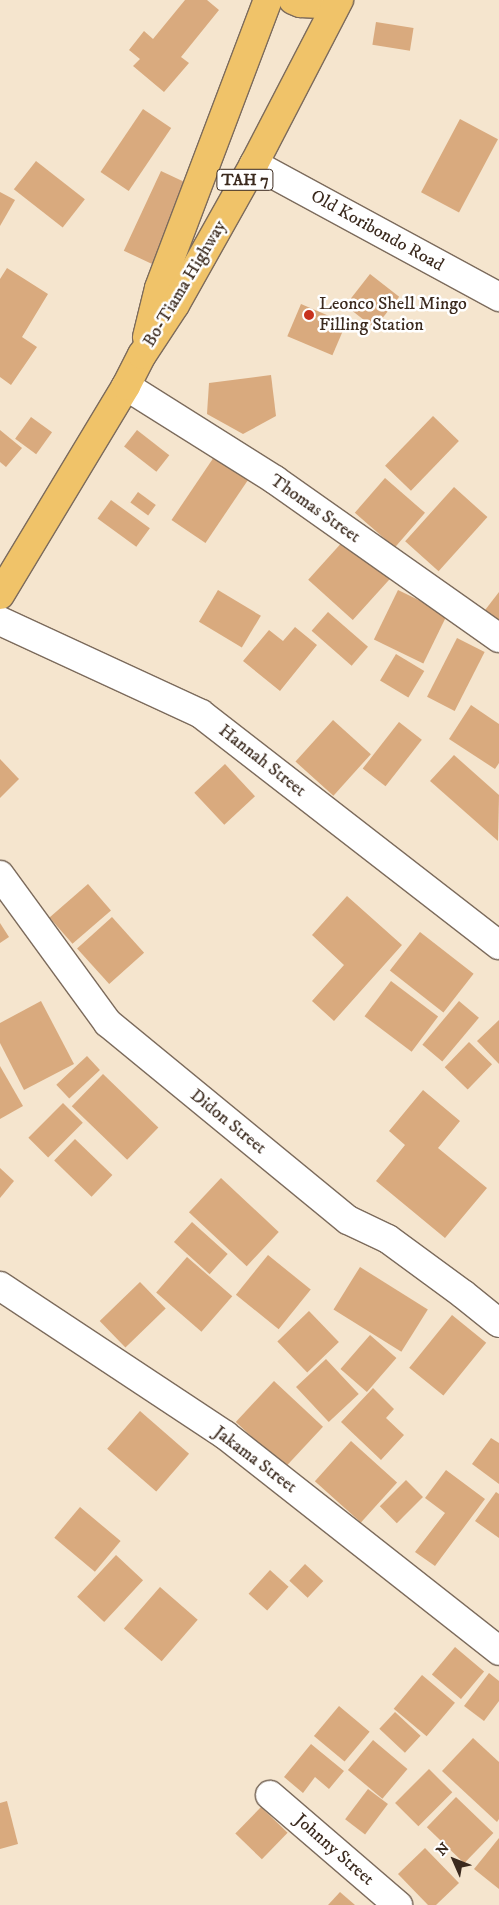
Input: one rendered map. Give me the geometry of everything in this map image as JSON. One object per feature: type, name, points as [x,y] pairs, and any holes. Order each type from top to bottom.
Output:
[{"type":"highway","name":"Bo-Tiama Highway","points":[[142,355],[159,288],[268,0]]},
{"type":"highway","points":[[293,0],[300,3],[321,4],[332,0]]},
{"type":"highway","name":"Bo-Tiama Highway","points":[[0,595],[126,386],[142,355],[175,305],[254,164],[339,0]]},
{"type":"street","name":"Old Koribondo Road","points":[[254,164],[499,298]]},
{"type":"street","name":"Thomas Street","points":[[126,386],[275,480],[499,638]]},
{"type":"street","name":"Hannah Street","points":[[0,621],[201,714],[499,944]]},
{"type":"street","name":"Didon Street","points":[[0,875],[108,1023],[348,1220],[388,1239],[499,1323]]},
{"type":"street","name":"Jakama Street","points":[[0,1286],[225,1435],[499,1650]]},
{"type":"street","name":"Johnny Street","points":[[270,1795],[398,1905]]},
{"type":"building","points":[[185,0],[207,0],[219,10],[181,57],[189,63],[164,92],[133,66],[140,59],[129,50],[144,31],[153,39]]},
{"type":"building","points":[[376,22],[414,28],[410,51],[372,45]]},
{"type":"building","points":[[143,109],[171,128],[129,191],[101,172]]},
{"type":"building","points":[[460,119],[498,139],[459,212],[421,192]]},
{"type":"building","points":[[36,161],[85,199],[63,228],[14,189]]},
{"type":"building","points":[[161,171],[191,185],[154,265],[124,251]]},
{"type":"building","points":[[0,192],[15,200],[0,226]]},
{"type":"building","points":[[7,268],[48,294],[22,337],[37,347],[11,385],[0,377],[0,279]]},
{"type":"building","points":[[370,274],[399,297],[375,328],[345,306]]},
{"type":"building","points":[[301,304],[346,323],[332,355],[287,336]]},
{"type":"building","points":[[271,375],[276,416],[243,434],[207,414],[209,383]]},
{"type":"building","points":[[433,416],[459,441],[411,491],[385,466]]},
{"type":"building","points":[[31,417],[52,432],[36,454],[15,439]]},
{"type":"building","points":[[0,430],[22,448],[6,467],[0,462]]},
{"type":"building","points":[[137,430],[169,455],[156,472],[124,447]]},
{"type":"building","points":[[214,457],[248,480],[205,543],[172,520]]},
{"type":"building","points":[[385,478],[425,513],[395,547],[355,513]]},
{"type":"building","points":[[454,487],[487,517],[439,571],[405,541]]},
{"type":"building","points":[[138,492],[156,505],[148,515],[130,503]]},
{"type":"building","points":[[111,500],[150,528],[136,547],[97,519]]},
{"type":"building","points":[[345,539],[390,579],[353,620],[308,580]]},
{"type":"building","points":[[218,590],[261,616],[242,647],[199,622]]},
{"type":"building","points":[[398,590],[447,614],[423,664],[374,639]]},
{"type":"building","points":[[499,592],[499,627],[482,614]]},
{"type":"building","points":[[328,612],[368,647],[352,666],[312,631]]},
{"type":"building","points":[[295,627],[317,645],[280,691],[243,661],[269,630],[283,641]]},
{"type":"building","points":[[457,638],[485,652],[455,711],[427,697]]},
{"type":"building","points":[[396,654],[424,671],[408,698],[380,681]]},
{"type":"building","points":[[471,705],[499,724],[499,763],[495,769],[449,739]]},
{"type":"building","points":[[333,720],[371,754],[333,796],[296,762]]},
{"type":"building","points":[[399,722],[422,740],[386,786],[363,768]]},
{"type":"building","points":[[454,755],[499,795],[498,841],[430,781]]},
{"type":"building","points":[[0,759],[19,779],[0,798]]},
{"type":"building","points":[[225,764],[255,796],[224,825],[194,793]]},
{"type":"building","points":[[88,884],[111,910],[72,944],[50,917]]},
{"type":"building","points":[[347,896],[402,945],[334,1021],[312,1001],[344,965],[312,935]]},
{"type":"building","points":[[112,917],[144,953],[109,984],[77,948]]},
{"type":"building","points":[[0,923],[9,937],[0,943]]},
{"type":"building","points":[[420,932],[474,974],[443,1012],[390,971]]},
{"type":"building","points":[[391,981],[438,1017],[412,1052],[365,1016]]},
{"type":"building","points":[[41,1001],[74,1064],[24,1090],[0,1043],[0,1023]]},
{"type":"building","points":[[459,1001],[479,1018],[442,1061],[422,1045]]},
{"type":"building","points":[[499,1020],[499,1064],[477,1041]]},
{"type":"building","points":[[469,1042],[492,1064],[468,1089],[445,1067]]},
{"type":"building","points":[[87,1056],[100,1070],[69,1099],[56,1085]]},
{"type":"building","points":[[0,1066],[23,1106],[0,1119]]},
{"type":"building","points":[[103,1074],[158,1127],[127,1160],[72,1106]]},
{"type":"building","points":[[423,1090],[460,1121],[438,1148],[487,1188],[445,1238],[376,1181],[405,1145],[389,1131]]},
{"type":"building","points":[[63,1103],[83,1123],[48,1157],[28,1138]]},
{"type":"building","points":[[75,1139],[112,1175],[92,1197],[54,1161]]},
{"type":"building","points":[[0,1168],[14,1181],[0,1198]]},
{"type":"building","points":[[221,1178],[279,1232],[247,1266],[189,1212]]},
{"type":"building","points":[[192,1222],[228,1254],[210,1274],[174,1242]]},
{"type":"building","points":[[268,1255],[311,1290],[279,1329],[236,1295]]},
{"type":"building","points":[[187,1257],[232,1296],[201,1332],[156,1292]]},
{"type":"building","points":[[360,1267],[428,1309],[401,1352],[334,1309]]},
{"type":"building","points":[[140,1282],[166,1309],[125,1348],[100,1321]]},
{"type":"building","points":[[309,1311],[339,1342],[307,1372],[277,1342]]},
{"type":"building","points":[[452,1315],[486,1343],[443,1396],[409,1368]]},
{"type":"building","points":[[370,1335],[396,1358],[367,1392],[340,1369]]},
{"type":"building","points":[[326,1359],[359,1394],[329,1422],[296,1387]]},
{"type":"building","points":[[274,1381],[323,1427],[285,1468],[236,1422]]},
{"type":"building","points":[[373,1388],[394,1409],[386,1418],[404,1435],[381,1460],[341,1422]]},
{"type":"building","points":[[140,1411],[189,1454],[156,1491],[107,1449]]},
{"type":"building","points":[[491,1438],[499,1443],[499,1484],[472,1464]]},
{"type":"building","points":[[351,1441],[397,1482],[361,1523],[315,1481]]},
{"type":"building","points":[[446,1470],[485,1499],[435,1566],[415,1552],[445,1513],[425,1498]]},
{"type":"building","points":[[406,1480],[423,1497],[397,1523],[380,1506]]},
{"type":"building","points":[[496,1492],[499,1494],[499,1538],[475,1521]]},
{"type":"building","points":[[80,1507],[121,1541],[95,1572],[54,1538]]},
{"type":"building","points":[[116,1555],[143,1580],[104,1622],[77,1597]]},
{"type":"building","points":[[305,1564],[323,1581],[308,1598],[289,1581]]},
{"type":"building","points":[[270,1570],[289,1587],[267,1611],[249,1594]]},
{"type":"building","points":[[160,1587],[198,1620],[162,1661],[124,1629]]},
{"type":"building","points":[[455,1647],[484,1671],[461,1699],[432,1675]]},
{"type":"building","points":[[489,1673],[499,1681],[499,1701],[484,1721],[464,1706]]},
{"type":"building","points":[[422,1675],[455,1703],[427,1736],[394,1709]]},
{"type":"building","points":[[339,1706],[370,1732],[345,1762],[314,1736]]},
{"type":"building","points":[[395,1712],[421,1736],[405,1753],[379,1729]]},
{"type":"building","points":[[473,1738],[499,1762],[499,1819],[497,1822],[442,1771]]},
{"type":"building","points":[[373,1740],[407,1769],[382,1799],[348,1770]]},
{"type":"building","points":[[311,1744],[344,1771],[329,1789],[315,1777],[303,1793],[284,1777]]},
{"type":"building","points":[[429,1769],[452,1792],[418,1826],[395,1803]]},
{"type":"building","points":[[368,1789],[388,1804],[365,1834],[345,1819]]},
{"type":"building","points":[[456,1797],[493,1833],[464,1863],[427,1827]]},
{"type":"building","points":[[7,1801],[18,1844],[0,1849],[0,1803]]},
{"type":"building","points":[[261,1807],[288,1833],[262,1859],[235,1834]]},
{"type":"building","points":[[499,1838],[499,1889],[474,1869]]},
{"type":"building","points":[[425,1848],[459,1883],[436,1905],[428,1905],[398,1874]]},
{"type":"building","points":[[340,1892],[355,1905],[328,1905]]},
{"type":"place","name":"Leonco Shell Mingo Filling Station","points":[[309,315]]}]
